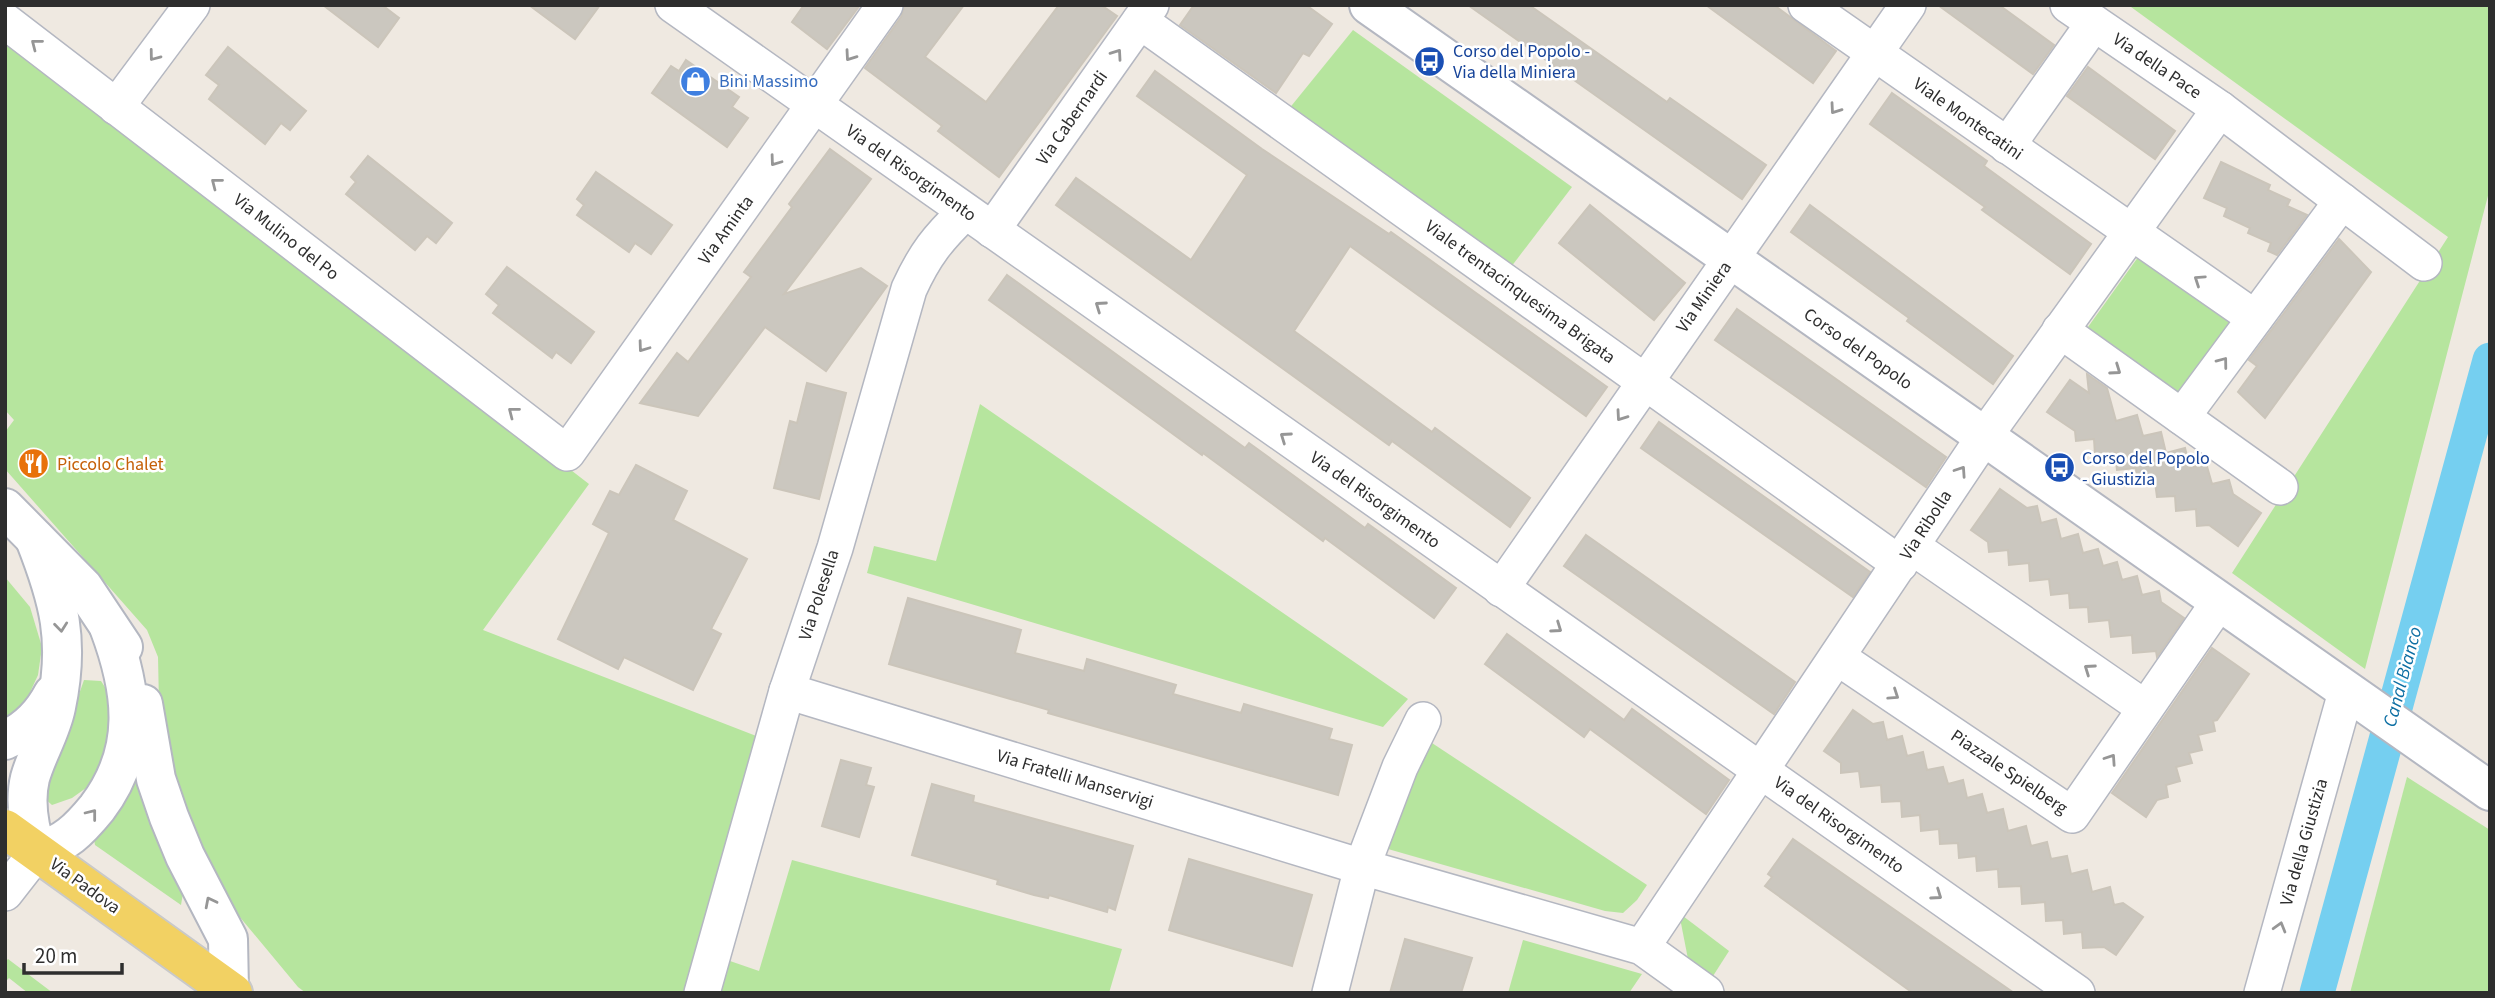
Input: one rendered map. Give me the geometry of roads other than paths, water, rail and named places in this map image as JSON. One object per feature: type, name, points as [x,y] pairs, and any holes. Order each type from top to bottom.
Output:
[{"type":"main road","name":"Via Padova","points":[[5,830],[231,991]]},
{"type":"street","points":[[116,107],[192,5]]},
{"type":"street","name":"Via del Risorgimento","points":[[673,5],[2077,993]]},
{"type":"street","name":"Via Aminta","points":[[567,453],[886,5]]},
{"type":"street","name":"Corso del Popolo","points":[[1369,5],[2490,791]]},
{"type":"street","name":"Viale Montecatini","points":[[1806,5],[2255,318]]},
{"type":"street","name":"Via Miniera","points":[[1502,589],[1908,5]]},
{"type":"street","name":"Via Cabernardi","points":[[979,221],[1146,13]]},
{"type":"street","name":"Viale trentacinquesima Brigata","points":[[1146,13],[1645,382],[1905,555]]},
{"type":"street","name":"Via della Pace","points":[[2007,146],[2081,14],[2220,109],[2424,263]]},
{"type":"street","name":"Via Mulino del Po","points":[[5,21],[567,453]]},
{"type":"street","name":"Via Ribolla","points":[[1642,947],[1984,437],[2220,109]]},
{"type":"street","points":[[2182,417],[2342,201]]},
{"type":"street","name":"Via Polesella","points":[[702,993],[787,691],[835,548],[909,289],[922,261],[938,238],[979,221]]},
{"type":"street","points":[[2060,330],[2280,487]]},
{"type":"street","points":[[5,508],[83,587],[126,650],[139,686],[156,779],[169,817],[229,939],[231,991]]},
{"type":"street","points":[[35,539],[60,610],[63,657],[56,710],[30,778],[27,797],[28,819],[37,852]]},
{"type":"street","points":[[1905,555],[2145,708]]},
{"type":"street","name":"Piazzale Spielberg","points":[[1837,657],[2073,815],[2219,602]]},
{"type":"street","points":[[5,893],[37,852],[57,846],[85,823],[103,800],[125,755],[130,708],[120,659],[109,627]]},
{"type":"street","points":[[5,740],[22,732],[35,720],[49,702],[61,676]]},
{"type":"street","name":"Via Fratelli Manservigi","points":[[787,691],[1363,867],[1642,947],[1706,993]]},
{"type":"street","name":"Via della Giustizia","points":[[2262,993],[2350,694]]},
{"type":"street","points":[[1330,993],[1363,867],[1400,767],[1423,720]]},
{"type":"waterway","name":"Canal Bianco","points":[[2317,993],[2490,360]]},
{"type":"place","name":"Corso del Popolo - Via della Miniera","points":[[1430,61]]},
{"type":"place","name":"Bini Massimo","points":[[696,81]]},
{"type":"place","name":"Piccolo Chalet","points":[[34,464]]},
{"type":"place","name":"Corso del Popolo - Giustizia","points":[[2059,468]]}]
